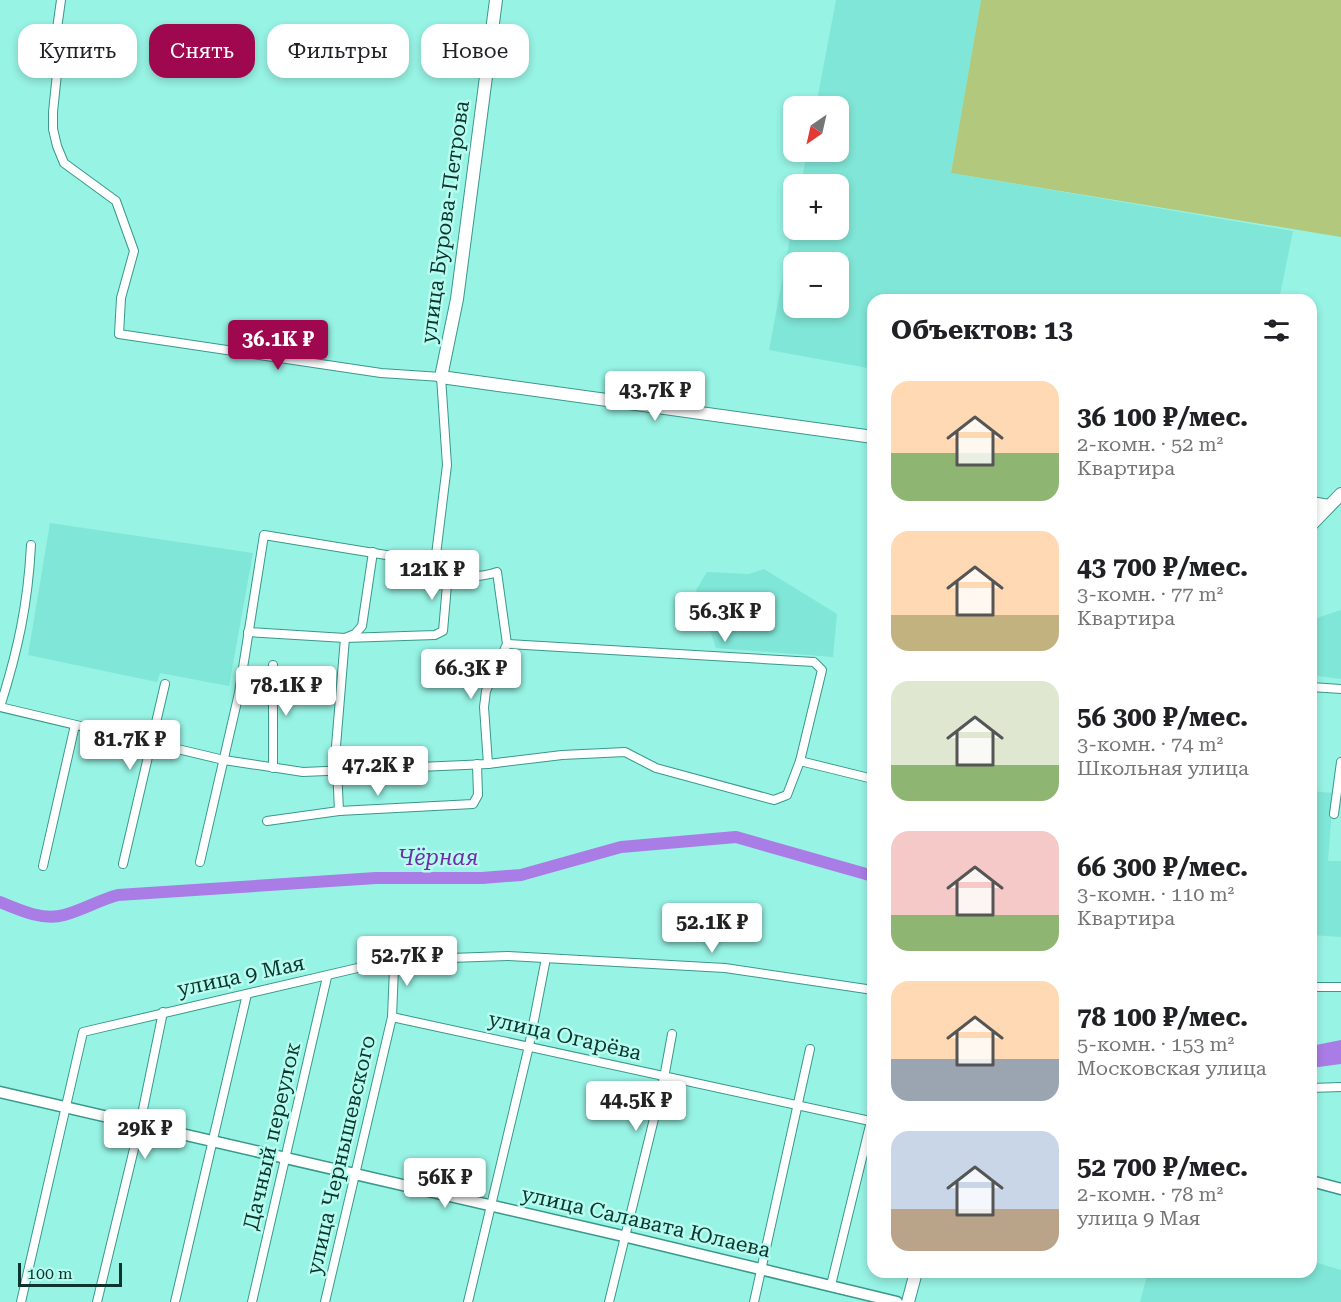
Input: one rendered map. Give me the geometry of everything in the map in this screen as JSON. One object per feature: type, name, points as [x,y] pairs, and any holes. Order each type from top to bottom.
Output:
[{"type":"main road","name":"улица Бурова-Петрова","points":[[441,377],[457,299],[495,0]]},
{"type":"main road","points":[[441,377],[867,436]]},
{"type":"main road","points":[[1317,519],[1341,494]]},
{"type":"main road","points":[[1317,504],[1329,506]]},
{"type":"main road","points":[[908,1302],[914,1278]]},
{"type":"street","points":[[61,0],[55,43],[59,54],[53,129],[64,163],[116,201],[134,251],[121,298],[118,334],[381,373],[441,377],[447,465],[435,563]]},
{"type":"street","points":[[200,862],[224,760],[264,535],[435,563],[448,573],[482,577],[497,572],[507,644],[486,691],[484,707],[488,764]]},
{"type":"street","points":[[31,545],[31,572],[19,645],[0,707],[224,760],[273,768],[337,772],[488,764],[562,755],[625,752],[654,762],[656,768],[777,800],[787,795],[800,761],[822,670],[814,662],[507,644]]},
{"type":"street","points":[[345,638],[355,634],[362,626],[373,552]]},
{"type":"street","points":[[248,632],[345,638],[435,635],[443,631],[448,573]]},
{"type":"street","points":[[362,626],[378,636]]},
{"type":"street","points":[[339,812],[337,772],[345,638]]},
{"type":"street","points":[[273,665],[273,768]]},
{"type":"street","points":[[123,864],[165,684]]},
{"type":"street","points":[[1317,687],[1341,688]]},
{"type":"street","points":[[43,866],[75,725]]},
{"type":"street","points":[[800,761],[867,778]]},
{"type":"street","points":[[1334,814],[1341,762]]},
{"type":"street","points":[[267,821],[339,812],[473,804],[478,795],[477,764]]},
{"type":"street","points":[[468,1302],[529,1046],[546,957]]},
{"type":"street","name":"улица 9 Мая","points":[[68,1107],[83,1032],[163,1012],[327,977],[392,960],[546,957],[725,968],[867,989]]},
{"type":"street","name":"улица Чернышевского","points":[[325,1302],[392,1017],[394,968],[392,960]]},
{"type":"street","name":"Дачный переулок","points":[[252,1302],[327,977]]},
{"type":"street","points":[[1317,987],[1341,987]]},
{"type":"street","points":[[175,1302],[247,994]]},
{"type":"street","points":[[97,1302],[140,1124],[163,1012]]},
{"type":"street","name":"улица Огарёва","points":[[392,1017],[664,1078],[798,1106],[867,1116]]},
{"type":"street","points":[[609,1302],[623,1236],[664,1078],[672,1034]]},
{"type":"street","points":[[754,1302],[810,1049]]},
{"type":"street","points":[[1317,1088],[1341,1087]]},
{"type":"street","name":"улица Салавата Юлаева","points":[[0,1092],[214,1140],[897,1302]]},
{"type":"street","points":[[21,1302],[68,1107]]},
{"type":"street","points":[[831,1286],[867,1138]]},
{"type":"street","points":[[1317,1183],[1341,1189]]},
{"type":"shaded area","points":[[836,0],[981,0],[951,173],[1293,231],[1280,294],[867,294],[867,368],[769,350],[783,275],[783,318],[849,318],[849,252],[787,252],[790,240],[849,240],[849,174],[803,174],[805,162],[849,162],[849,96],[818,96]]},
{"type":"shaded area","points":[[50,523],[253,553],[229,686],[160,673],[157,682],[28,655]]},
{"type":"shaded area","points":[[764,569],[837,614],[833,657],[716,648],[696,590],[707,572],[749,574]]},
{"type":"shaded area","points":[[1341,610],[1341,679],[1317,676],[1317,618]]},
{"type":"shaded area","points":[[1317,792],[1333,793],[1328,861],[1341,861],[1341,937],[1317,935]]},
{"type":"shaded area","points":[[1341,1040],[1341,1064],[1317,1067],[1317,1045]]},
{"type":"shaded area","points":[[1317,1263],[1341,1270],[1341,1302],[1140,1302],[1146,1278],[1317,1278]]},
{"type":"green space","points":[[981,0],[1341,0],[1341,237],[951,173]]},
{"type":"waterway","name":"Чёрная","points":[[0,902],[31,914],[48,917],[71,913],[118,895],[376,878],[482,878],[521,875],[621,847],[736,837],[867,874]]}]
